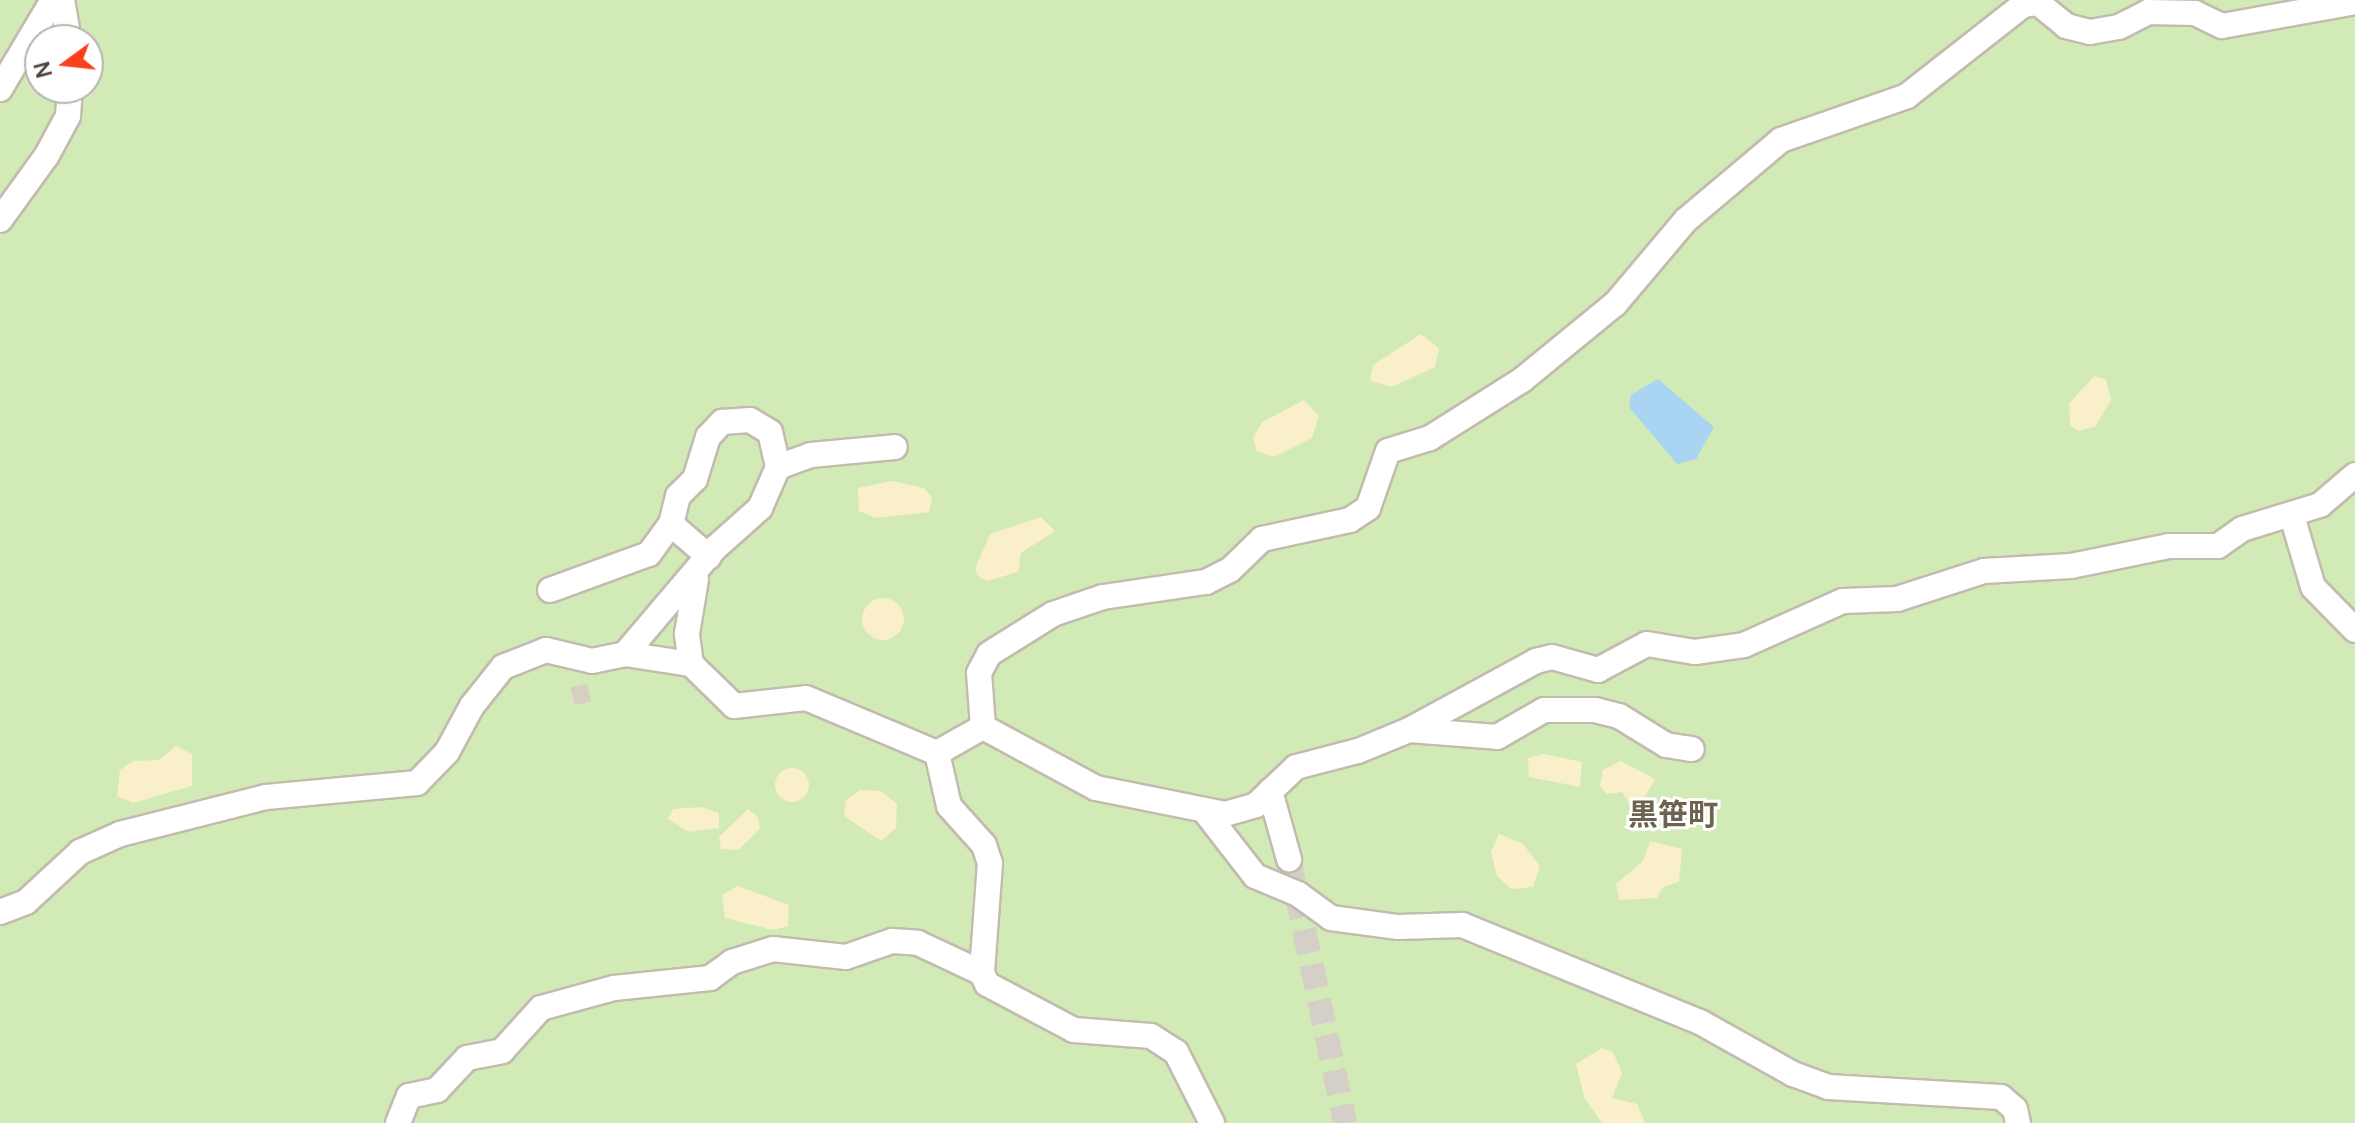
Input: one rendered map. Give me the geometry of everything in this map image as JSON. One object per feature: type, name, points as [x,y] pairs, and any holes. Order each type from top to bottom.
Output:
[{"type":"lane","points":[[0,89],[53,0]]},
{"type":"lane","points":[[62,0],[66,24]]},
{"type":"lane","points":[[983,727],[979,673],[989,654],[1053,614],[1103,597],[1206,582],[1230,570],[1262,539],[1350,520],[1368,508],[1388,451],[1430,438],[1522,380],[1615,304],[1686,220],[1781,140],[1907,96],[1991,27],[2023,5],[2040,2],[2066,26],[2090,32],[2119,27],[2148,12],[2195,13],[2222,26],[2355,2]]},
{"type":"lane","points":[[0,220],[47,155],[68,116],[69,104]]},
{"type":"lane","points":[[550,590],[634,563],[671,524],[678,496],[695,479],[708,437],[722,422],[750,420],[770,432],[778,467],[760,508],[625,654]]},
{"type":"lane","points":[[778,467],[811,455],[895,447]]},
{"type":"lane","points":[[983,727],[1096,788],[1206,813],[1256,805],[1296,767],[1409,730],[1552,657],[1598,670],[1647,644],[1695,652],[1744,645],[1843,601],[1897,599],[1984,571],[2071,566],[2169,546],[2218,546],[2242,529],[2320,505],[2355,475]]},
{"type":"lane","points":[[2292,516],[2313,587],[2355,630]]},
{"type":"lane","points":[[671,524],[703,567]]},
{"type":"lane","points":[[691,664],[687,620],[703,567]]},
{"type":"lane","points":[[0,912],[26,902],[80,852],[120,834],[266,797],[417,783],[447,752],[480,696],[519,657],[546,650],[592,661],[625,654],[691,664],[734,706],[806,698],[937,753]]},
{"type":"lane","points":[[1409,730],[1497,737],[1544,710],[1595,710],[1619,716],[1666,745],[1692,749]]},
{"type":"lane","points":[[937,753],[983,727]]},
{"type":"lane","points":[[937,753],[949,806],[984,845],[990,863],[982,973],[987,984],[1074,1030],[1151,1036],[1176,1052],[1212,1123]]},
{"type":"lane","points":[[1270,791],[1289,859]]},
{"type":"lane","points":[[1206,813],[1255,876],[1298,894],[1331,918],[1398,927],[1462,925],[1700,1022],[1793,1074],[1828,1087],[1939,1098],[2001,1097],[2015,1109],[2018,1123]]},
{"type":"lane","points":[[398,1123],[409,1096],[437,1090],[467,1058],[502,1051],[541,1008],[614,988],[710,978],[732,962],[773,949],[846,957],[892,941],[918,943],[982,973]]},
{"type":"green space","points":[[0,0],[2355,0],[2355,1123],[0,1123]]},
{"type":"sand","points":[[1421,334],[1439,348],[1435,367],[1392,387],[1370,381],[1373,365]]},
{"type":"sand","points":[[2094,376],[2106,379],[2111,400],[2095,427],[2078,431],[2070,425],[2069,404]]},
{"type":"sand","points":[[1304,400],[1319,416],[1312,438],[1274,457],[1257,451],[1253,438],[1262,422]]},
{"type":"sand","points":[[892,481],[924,488],[932,497],[929,512],[876,518],[859,511],[858,488]]},
{"type":"sand","points":[[1041,517],[1055,531],[1021,553],[1018,572],[987,581],[979,577],[975,569],[990,534]]},
{"type":"sand","points":[[883,598],[898,604],[904,619],[898,634],[883,640],[868,634],[862,619],[868,604]]},
{"type":"sand","points":[[176,746],[192,754],[192,786],[133,803],[117,796],[120,770],[133,761],[159,760]]},
{"type":"sand","points":[[1544,754],[1582,762],[1580,787],[1529,777],[1528,758]]},
{"type":"sand","points":[[1621,761],[1655,779],[1640,806],[1632,807],[1622,792],[1607,794],[1600,786],[1603,770]]},
{"type":"sand","points":[[792,768],[804,773],[809,785],[804,797],[792,802],[780,797],[775,785],[780,773]]},
{"type":"sand","points":[[860,790],[881,791],[897,804],[896,828],[881,841],[844,816],[846,800]]},
{"type":"sand","points":[[701,807],[719,813],[719,828],[689,832],[668,819],[673,809]]},
{"type":"sand","points":[[748,809],[758,817],[760,829],[738,850],[721,849],[719,837]]},
{"type":"sand","points":[[1499,834],[1523,844],[1540,866],[1533,887],[1511,889],[1497,876],[1491,852]]},
{"type":"sand","points":[[1650,841],[1682,849],[1679,882],[1663,887],[1657,898],[1619,900],[1616,884],[1643,861]]},
{"type":"sand","points":[[738,886],[789,905],[788,926],[773,930],[725,918],[722,895]]},
{"type":"sand","points":[[1602,1048],[1613,1052],[1622,1073],[1612,1098],[1637,1104],[1645,1123],[1602,1123],[1584,1097],[1576,1064]]},
{"type":"water","points":[[1658,379],[1714,427],[1696,459],[1677,464],[1629,407],[1631,395]]},
{"type":"building","points":[[587,684],[591,702],[574,705],[570,688]]},
{"type":"tunnel","points":[[1289,859],[1345,1123]]},
{"type":"district","name":"黒笹町","points":[[1673,814]]}]
